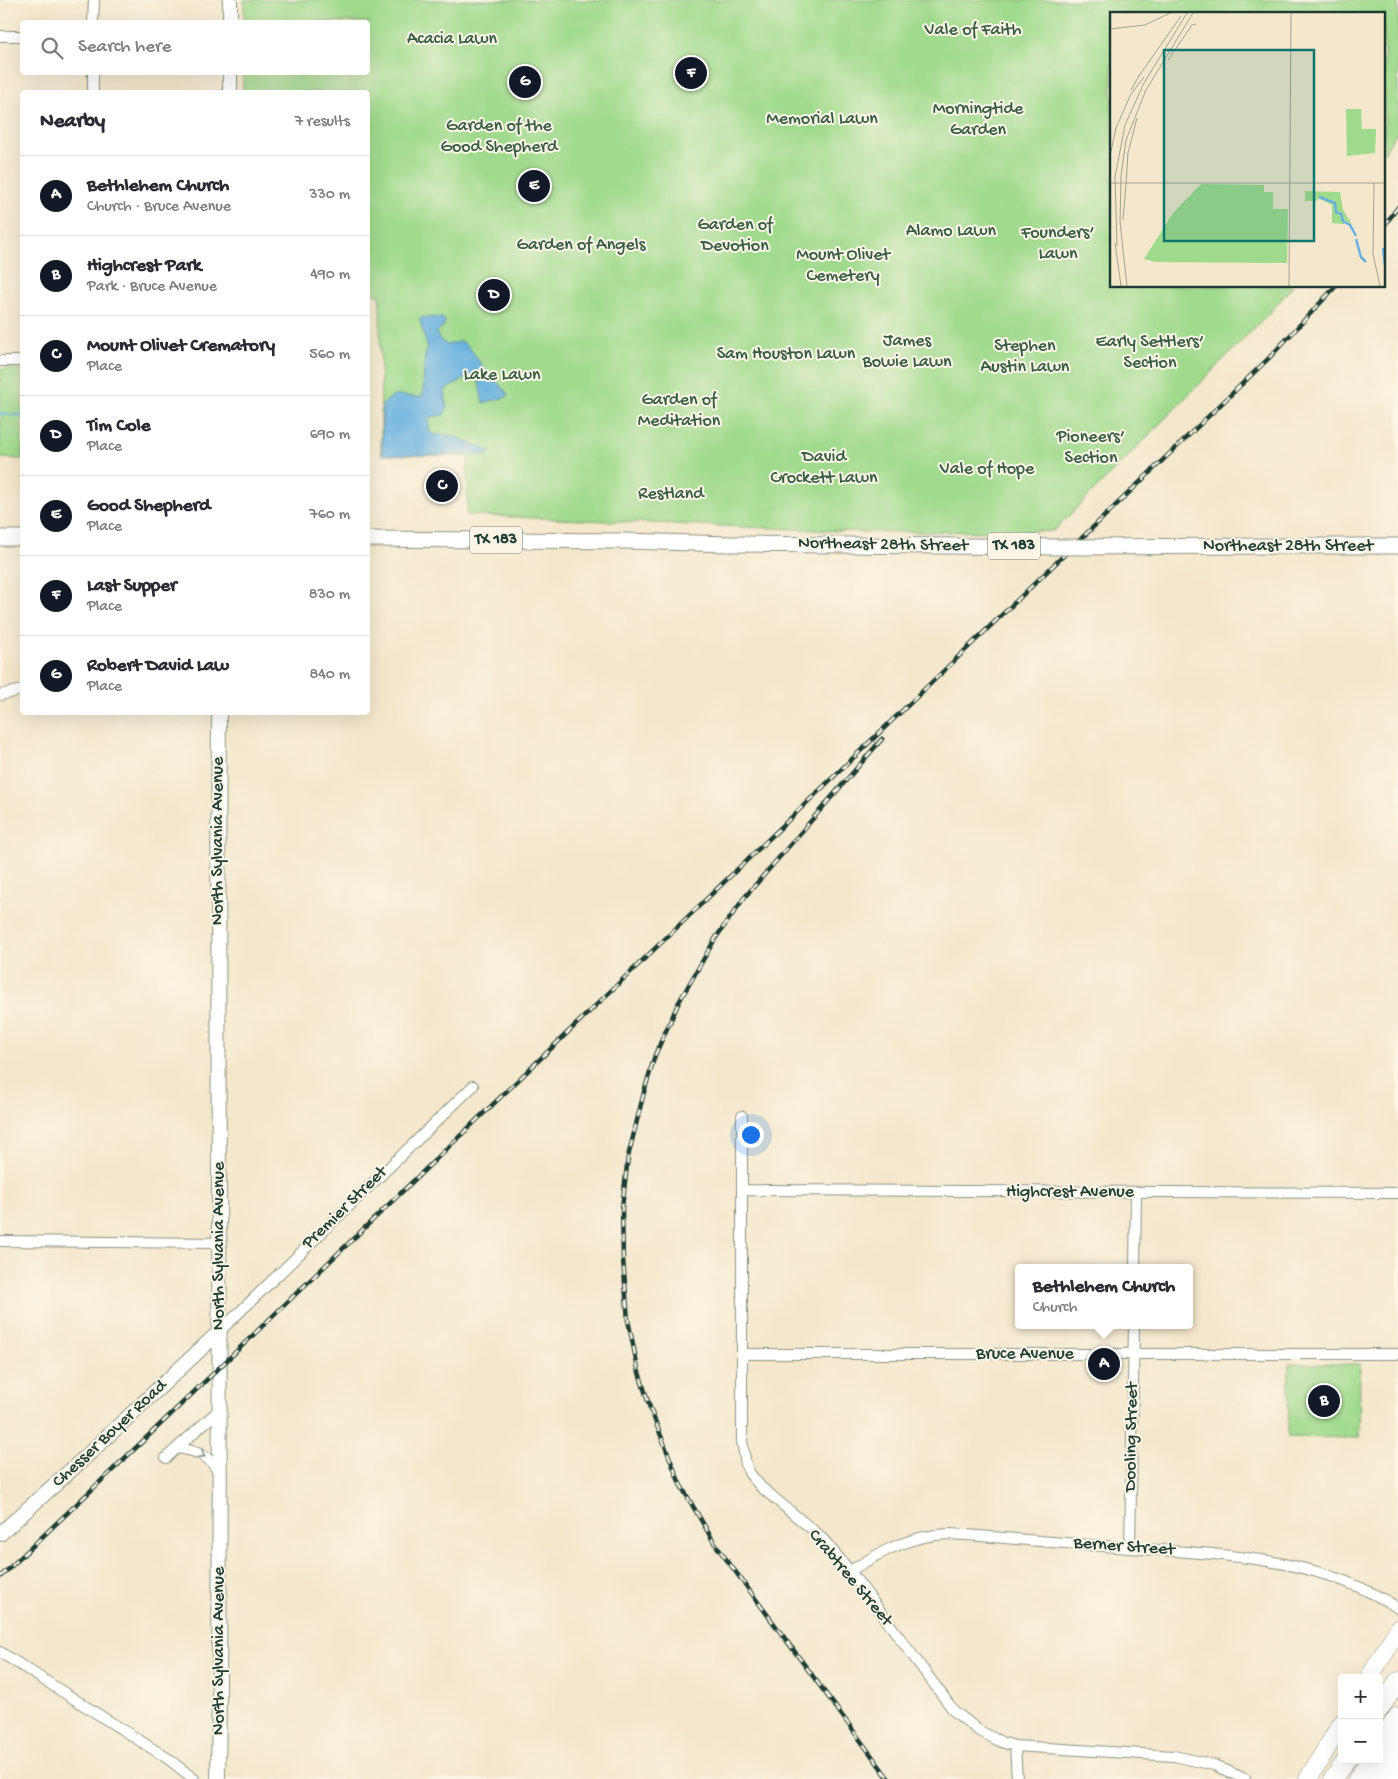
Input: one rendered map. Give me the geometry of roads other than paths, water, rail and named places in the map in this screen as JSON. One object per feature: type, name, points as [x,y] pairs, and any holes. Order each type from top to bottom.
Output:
[{"type":"highway","points":[[1371,1674],[1398,1629]]},
{"type":"highway","points":[[1383,1704],[1398,1681]]},
{"type":"highway","points":[[1383,1739],[1398,1716]]},
{"type":"highway","points":[[1308,1779],[1338,1730]]},
{"type":"highway","points":[[1373,1779],[1398,1741]]},
{"type":"highway","points":[[1333,1779],[1343,1764]]},
{"type":"highway","points":[[1357,1779],[1367,1764]]},
{"type":"highway","points":[[1390,1779],[1398,1767]]},
{"type":"main road","points":[[230,0],[230,20]]},
{"type":"main road","points":[[230,75],[230,90]]},
{"type":"main road","points":[[0,538],[20,538]]},
{"type":"main road","name":"Northeast 28th Street","points":[[370,539],[1066,547],[1398,546]]},
{"type":"main road","name":"North Sylvania Avenue","points":[[218,1779],[219,715]]},
{"type":"main road","name":"Chesser Boyer Road","points":[[0,1534],[219,1332]]},
{"type":"main road","points":[[1366,1674],[1398,1622]]},
{"type":"main road","points":[[1300,1779],[1338,1718]]},
{"type":"street","points":[[93,20],[94,0]]},
{"type":"street","points":[[0,36],[20,36]]},
{"type":"street","points":[[93,75],[94,90]]},
{"type":"street","points":[[0,361],[20,361]]},
{"type":"street","points":[[0,695],[20,690]]},
{"type":"street","name":"Premier Street","points":[[219,1332],[472,1086]]},
{"type":"street","name":"Crabtree Street","points":[[742,1116],[742,1440],[746,1465],[750,1474],[761,1487],[820,1536],[850,1571],[954,1711],[978,1730],[1000,1742],[1015,1746],[1174,1756],[1214,1765],[1245,1779]]},
{"type":"street","name":"Highcrest Avenue","points":[[742,1190],[1398,1193]]},
{"type":"street","points":[[1135,1264],[1136,1193]]},
{"type":"street","points":[[0,1241],[218,1243]]},
{"type":"street","name":"Dooling Street","points":[[1130,1548],[1134,1329]]},
{"type":"street","name":"Bruce Avenue","points":[[742,1354],[1398,1354]]},
{"type":"street","points":[[166,1458],[219,1410]]},
{"type":"street","points":[[177,1448],[194,1451],[206,1456],[215,1465],[219,1474]]},
{"type":"street","name":"Berner Street","points":[[850,1571],[913,1538],[938,1534],[1218,1554],[1289,1564],[1341,1579],[1377,1595],[1398,1608]]},
{"type":"street","points":[[0,1652],[167,1758],[194,1779]]},
{"type":"street","points":[[1015,1746],[1017,1779]]},
{"type":"water","points":[[424,317],[442,318],[445,321],[444,326],[436,333],[440,340],[447,345],[461,341],[469,347],[483,367],[508,394],[507,397],[483,403],[478,377],[476,374],[473,374],[445,390],[447,408],[444,415],[431,417],[428,420],[430,432],[433,435],[441,434],[455,437],[490,450],[488,455],[382,455],[382,406],[387,400],[397,395],[423,396],[424,363],[427,346],[420,319]]},
{"type":"waterway","points":[[0,414],[20,415]]},
{"type":"railway","points":[[1386,223],[1398,207]]},
{"type":"railway","points":[[0,1577],[1269,358],[1334,288]]},
{"type":"railway","points":[[882,739],[744,898],[715,939],[679,1002],[655,1055],[644,1092],[628,1157],[622,1208],[623,1259],[628,1320],[638,1369],[650,1408],[680,1484],[715,1544],[889,1779]]},
{"type":"place","name":"Last Supper","points":[[691,73]]},
{"type":"place","name":"Robert David Law","points":[[525,82]]},
{"type":"place","name":"Good Shepherd","points":[[534,186]]},
{"type":"place","name":"Tim Cole","points":[[494,295]]},
{"type":"place","name":"Mount Olivet Crematory","points":[[442,486]]},
{"type":"place","name":"Bethlehem Church","points":[[1104,1364]]},
{"type":"place","name":"Highcrest Park","points":[[1324,1401]]},
{"type":"park label","name":"Vale of Faith","points":[[973,30]]},
{"type":"park label","name":"Acacia Lawn","points":[[452,39]]},
{"type":"park label","name":"Memorial Lawn","points":[[822,119]]},
{"type":"park label","name":"Morningtide Garden","points":[[978,119]]},
{"type":"park label","name":"Garden of the Good Shepherd","points":[[499,136]]},
{"type":"park label","name":"Alamo Lawn","points":[[951,231]]},
{"type":"park label","name":"Garden of Devotion","points":[[735,235]]},
{"type":"park label","name":"Founders’ Lawn","points":[[1058,243]]},
{"type":"park label","name":"Garden of Angels","points":[[581,245]]},
{"type":"park label","name":"Mount Olivet Cemetery","points":[[843,265]]},
{"type":"park label","name":"James Bowie Lawn","points":[[907,351]]},
{"type":"park label","name":"Early Settlers’ Section","points":[[1150,352]]},
{"type":"park label","name":"Sam Houston Lawn","points":[[786,354]]},
{"type":"park label","name":"Stephen Austin Lawn","points":[[1025,356]]},
{"type":"park label","name":"Lake Lawn","points":[[502,375]]},
{"type":"park label","name":"Garden of Meditation","points":[[679,410]]},
{"type":"park label","name":"Pioneers’ Section","points":[[1091,447]]},
{"type":"park label","name":"David Crockett Lawn","points":[[824,467]]},
{"type":"park label","name":"Vale of Hope","points":[[987,469]]},
{"type":"park label","name":"Restland","points":[[671,494]]}]
